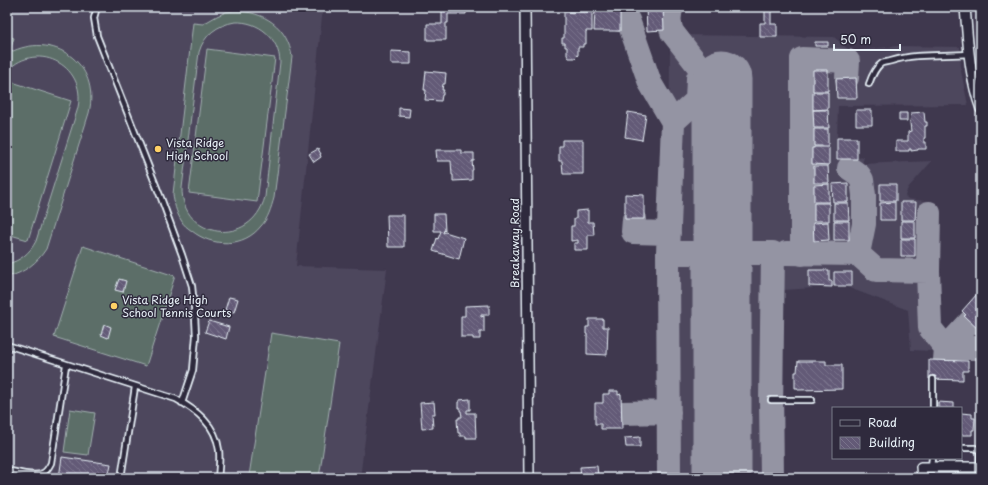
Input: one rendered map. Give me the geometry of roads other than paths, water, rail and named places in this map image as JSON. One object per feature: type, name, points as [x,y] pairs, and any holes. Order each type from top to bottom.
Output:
[{"type":"street","name":"Breakaway Road","points":[[525,7],[530,478]]},
{"type":"street","points":[[965,7],[972,78],[975,93],[981,109]]},
{"type":"street","points":[[922,478],[922,467],[932,462],[981,468]]},
{"type":"lane","points":[[96,7],[94,18],[97,36],[177,241],[192,286],[196,316],[196,336],[192,370],[182,402]]},
{"type":"lane","points":[[869,84],[871,77],[880,64],[900,58],[920,55],[969,54]]},
{"type":"lane","points":[[7,345],[182,402],[200,415],[216,437],[220,461],[218,478]]},
{"type":"lane","points":[[7,470],[37,475],[48,469],[51,463],[66,365]]},
{"type":"lane","points":[[933,379],[933,407]]},
{"type":"lane","points":[[120,478],[135,386]]},
{"type":"lane","points":[[771,400],[812,400]]},
{"type":"lane","points":[[962,448],[975,448],[980,451],[981,468]]},
{"type":"place","name":"Vista Ridge High School","points":[[158,149]]},
{"type":"place","name":"Vista Ridge High School Tennis Courts","points":[[114,306]]}]
